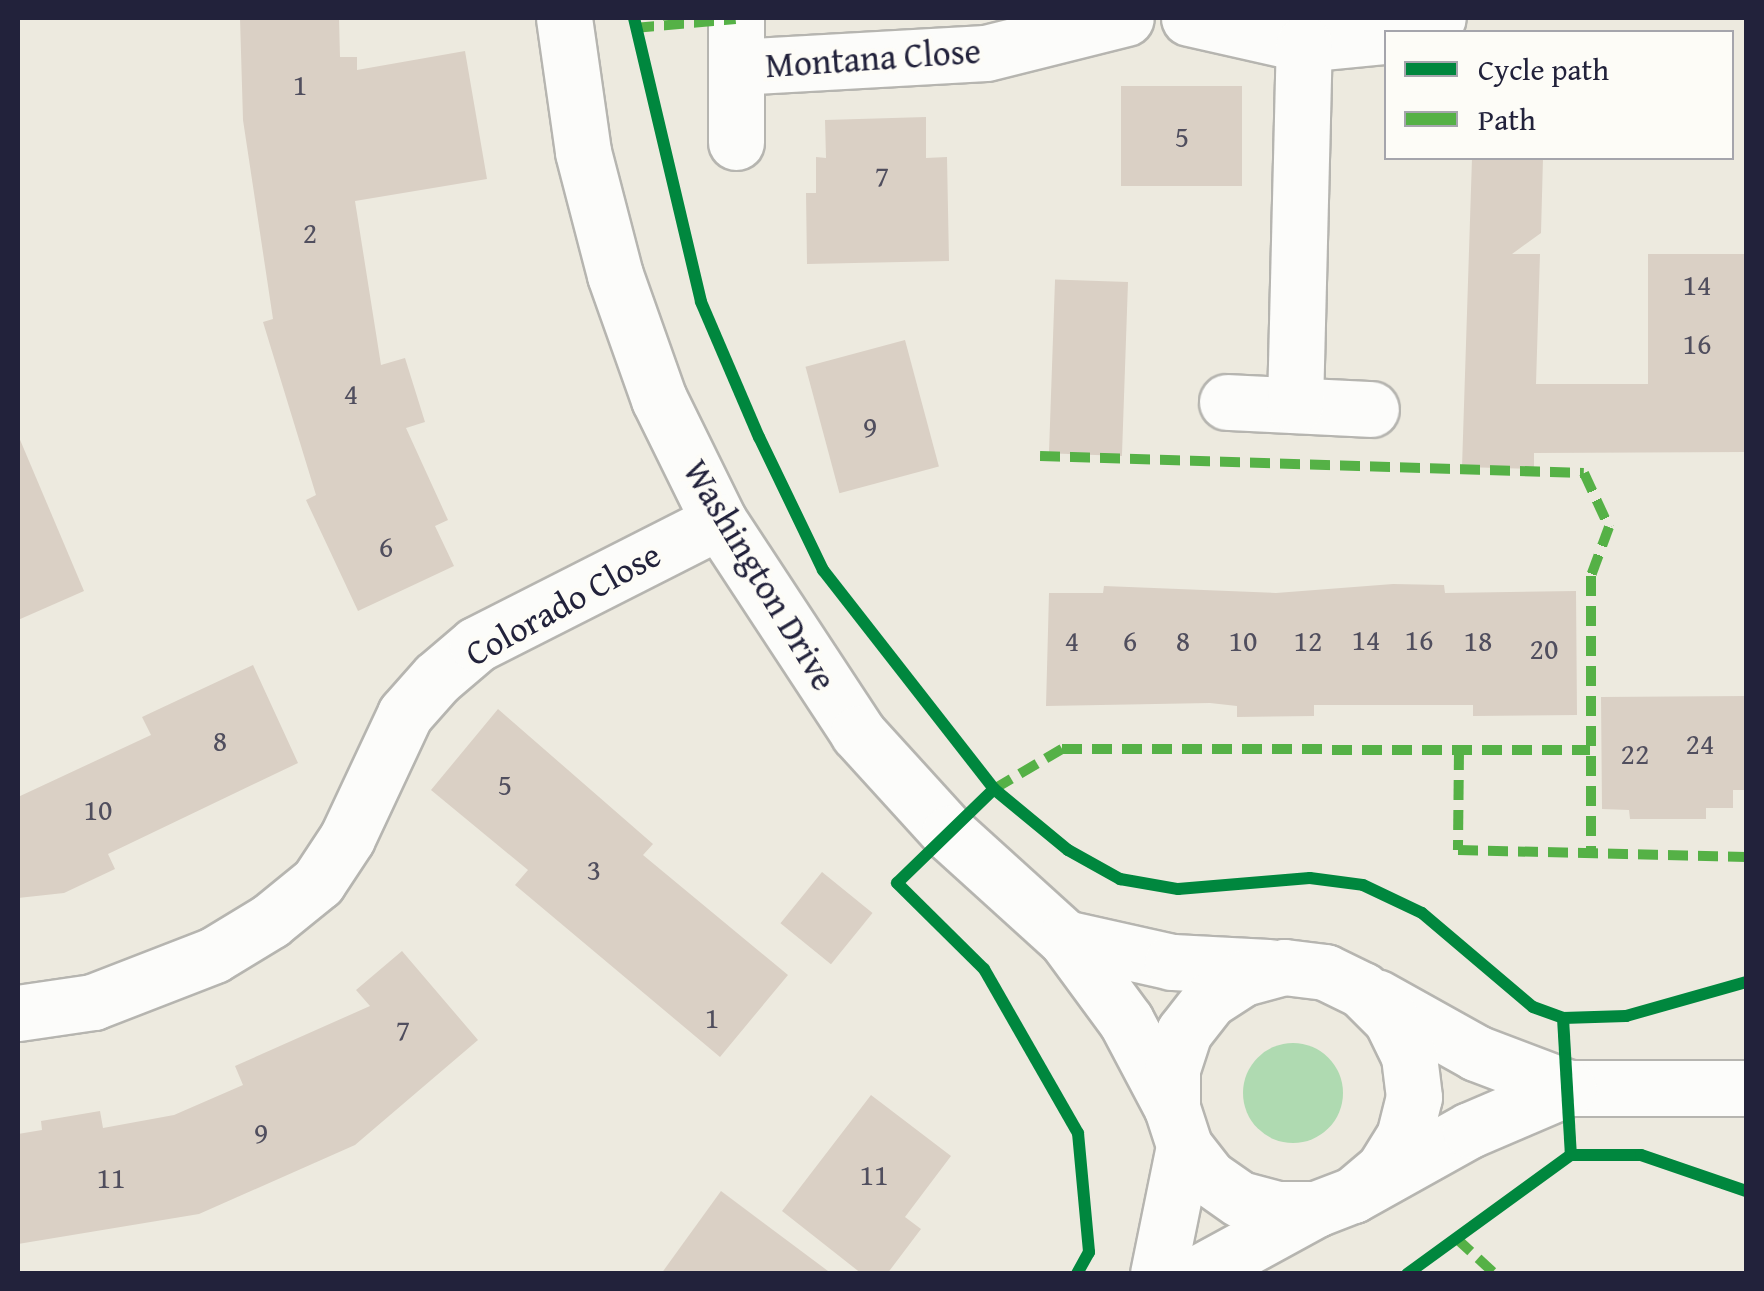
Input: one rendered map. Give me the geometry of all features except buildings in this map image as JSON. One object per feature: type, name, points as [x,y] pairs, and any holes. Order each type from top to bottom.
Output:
[{"type":"street","name":"Washington Drive","points":[[564,18],[582,152],[614,275],[659,398],[719,521],[858,732],[949,833],[1065,938],[1126,1021],[1178,1127]]},
{"type":"street","name":"Montana Close","points":[[736,142],[736,42],[986,52],[1126,18]]},
{"type":"street","points":[[1189,18],[1304,44],[1384,36]]},
{"type":"street","points":[[1403,30],[1438,18]]},
{"type":"street","points":[[1295,406],[1304,44]]},
{"type":"street","points":[[1227,402],[1372,410]]},
{"type":"street","name":"Colorado Close","points":[[18,1013],[93,1002],[214,955],[270,921],[318,882],[347,838],[405,714],[437,678],[476,644],[719,521]]},
{"type":"street","name":"Washington Drive","points":[[1065,938],[1172,962],[1284,967]]},
{"type":"street","points":[[1158,1274],[1178,1127],[1172,1069],[1184,1032],[1209,1000],[1243,978],[1284,967],[1325,972],[1476,1054],[1568,1088],[1746,1088]]},
{"type":"street","points":[[1178,1127],[1208,1176],[1240,1199],[1278,1210],[1334,1202],[1382,1170],[1404,1137],[1414,1097],[1410,1056],[1392,1019],[1362,990]]},
{"type":"street","points":[[1196,1274],[1470,1130],[1568,1088]]},
{"type":"green space","points":[[1293,1043],[1312,1047],[1328,1058],[1339,1074],[1343,1093],[1339,1112],[1328,1128],[1312,1139],[1293,1143],[1274,1139],[1258,1128],[1247,1112],[1243,1093],[1247,1074],[1258,1058],[1274,1047]]},
{"type":"marked path","points":[[634,28],[736,19]]},
{"type":"marked path","points":[[1040,456],[1584,473],[1609,527],[1591,576],[1591,853]]},
{"type":"marked path","points":[[994,789],[1062,749],[1590,750]]},
{"type":"marked path","points":[[1459,750],[1458,850],[1746,857]]},
{"type":"marked path","points":[[1456,1238],[1495,1274]]},
{"type":"cycle path","points":[[634,18],[701,302],[759,437],[823,570],[994,789],[1068,850],[1120,879],[1178,889],[1310,878],[1363,885],[1422,913],[1533,1007],[1563,1018],[1626,1016],[1746,982]]},
{"type":"cycle path","points":[[994,789],[897,883],[984,969],[1078,1133],[1089,1252],[1077,1274]]},
{"type":"cycle path","points":[[1563,1018],[1571,1155]]},
{"type":"cycle path","points":[[1407,1274],[1571,1155],[1641,1155],[1746,1191]]}]
